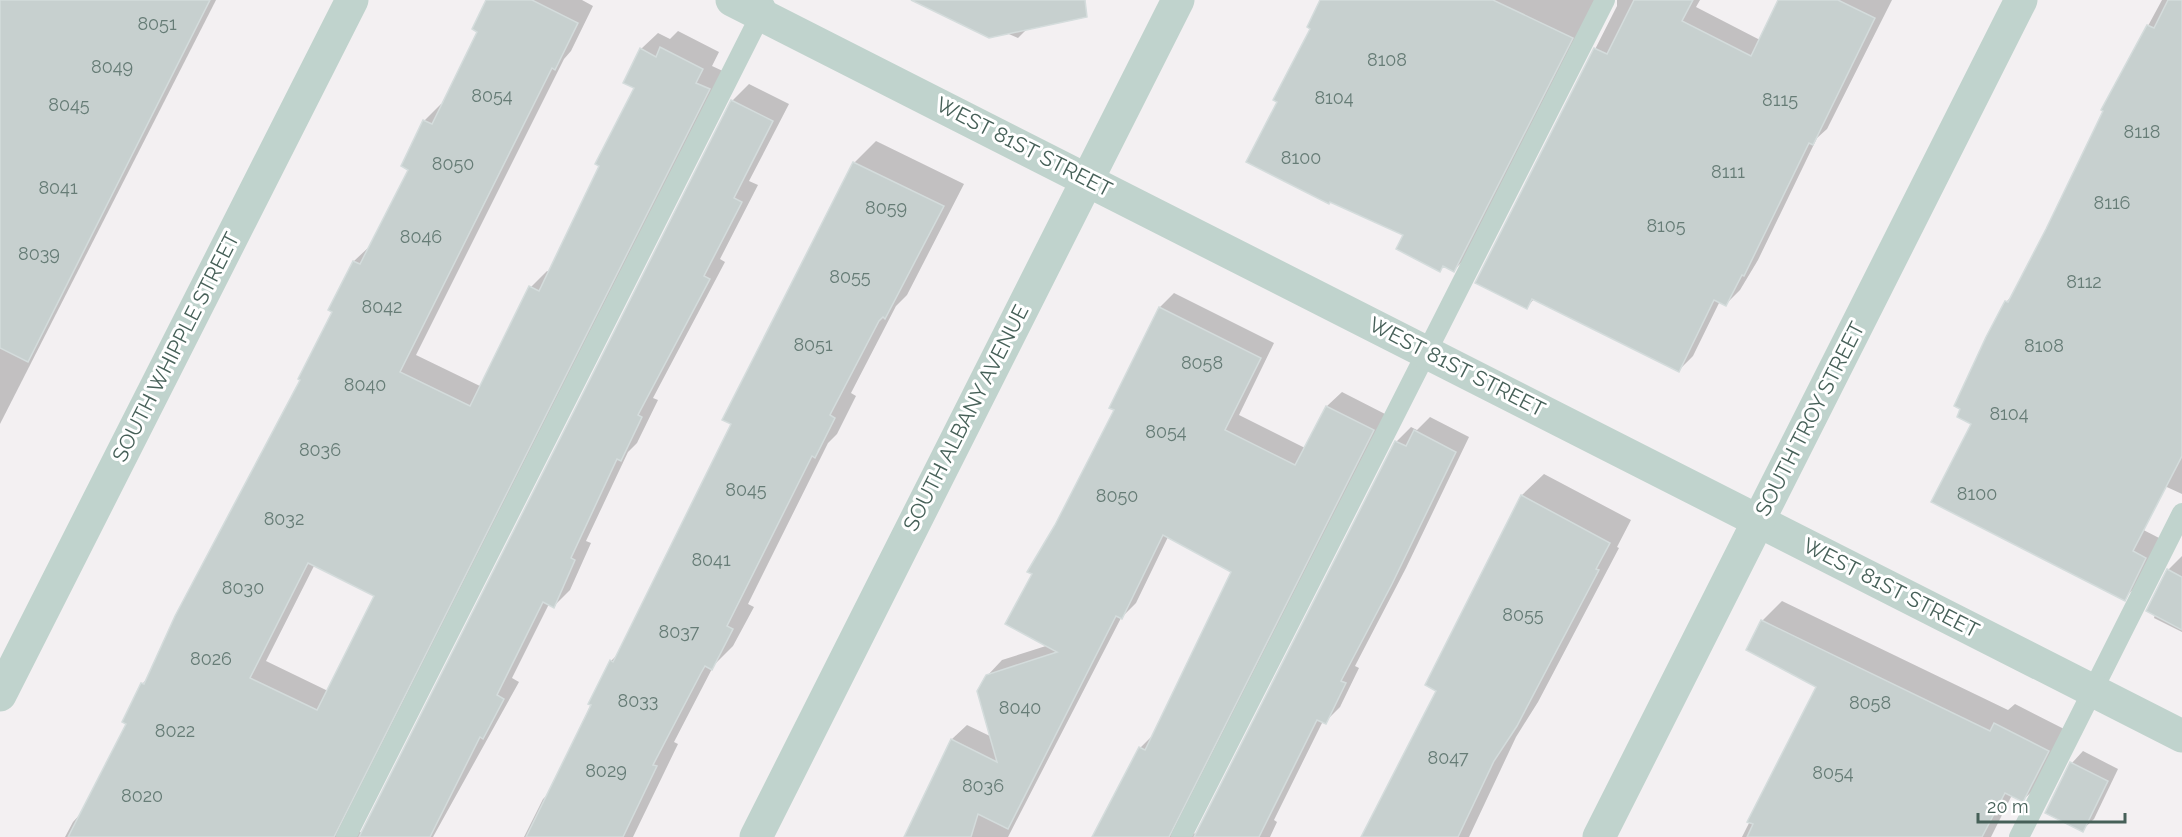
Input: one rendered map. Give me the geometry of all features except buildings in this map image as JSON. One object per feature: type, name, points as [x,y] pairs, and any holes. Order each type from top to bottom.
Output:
[{"type":"street","name":"SOUTH WHIPPLE STREET","points":[[0,695],[352,0]]},
{"type":"street","name":"WEST 81ST STREET","points":[[732,0],[764,7],[1087,178],[2182,736]]},
{"type":"street","name":"SOUTH ALBANY AVENUE","points":[[756,837],[1178,0]]},
{"type":"street","name":"SOUTH TROY STREET","points":[[1599,837],[2021,0]]},
{"type":"lane","points":[[1181,837],[1605,0]]},
{"type":"lane","points":[[346,837],[764,7]]},
{"type":"lane","points":[[2019,837],[2182,513]]}]
